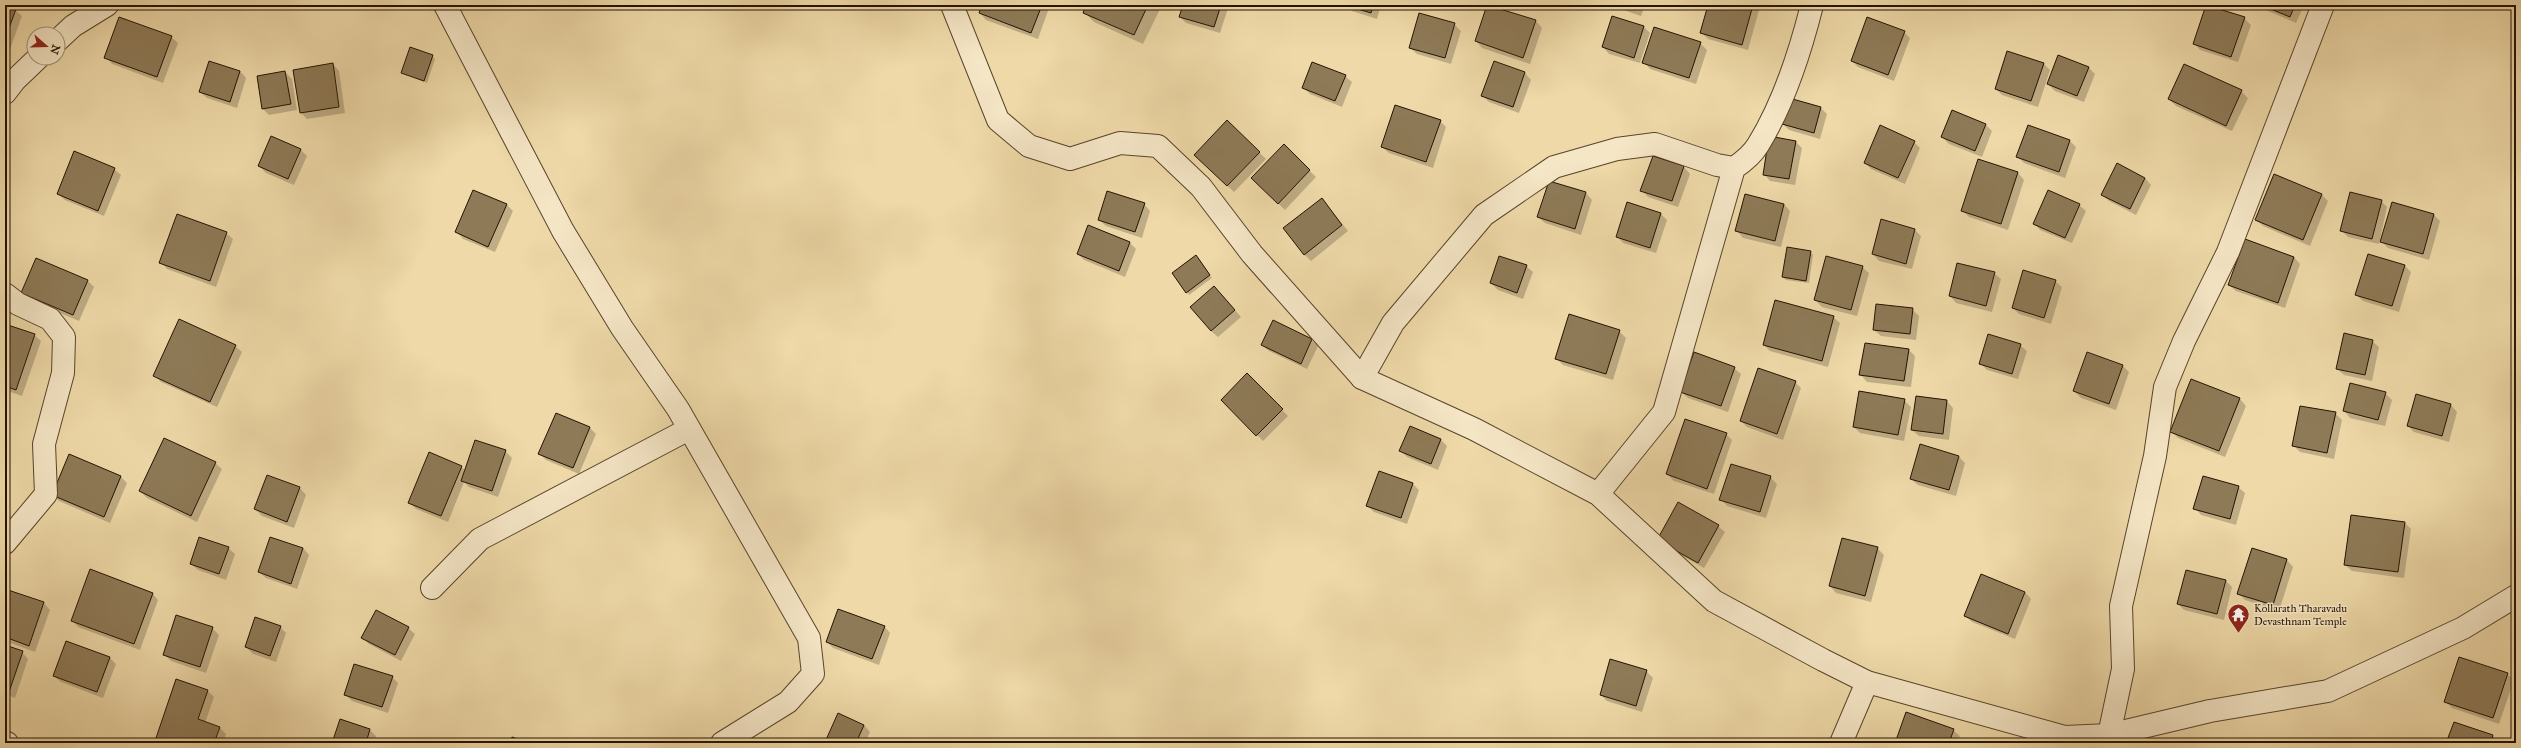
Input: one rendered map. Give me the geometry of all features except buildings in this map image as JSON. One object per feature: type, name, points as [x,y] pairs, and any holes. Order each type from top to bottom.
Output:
[{"type":"street","points":[[66,33],[73,26],[107,5]]},
{"type":"street","points":[[445,5],[563,231],[622,328],[689,429],[809,638],[813,674],[788,702],[722,743]]},
{"type":"street","points":[[952,5],[998,120],[1028,146],[1070,159],[1120,143],[1158,146],[1201,187],[1252,254],[1362,378],[1474,429],[1598,494],[1714,600],[1823,660],[1867,682],[2065,737],[2109,735],[2210,711],[2328,691],[2463,628],[2516,596]]},
{"type":"street","points":[[1598,494],[1664,412],[1734,168],[1748,158],[1758,146],[1792,74],[1812,5]]},
{"type":"street","points":[[2109,735],[2123,669],[2121,606],[2155,456],[2165,387],[2184,341],[2228,252],[2323,5]]},
{"type":"street","points":[[5,93],[15,80],[30,66]]},
{"type":"street","points":[[1362,378],[1393,323],[1484,215],[1554,167],[1617,148],[1655,144],[1717,165],[1734,168]]},
{"type":"street","points":[[5,294],[18,304],[50,318],[64,337],[63,373],[44,444],[46,494],[5,543]]},
{"type":"street","points":[[432,588],[480,539],[689,429]]},
{"type":"street","points":[[1841,743],[1867,682]]},
{"type":"place","name":"Kollarath Tharavadu Devasthnam Temple","points":[[2238,634]]}]
